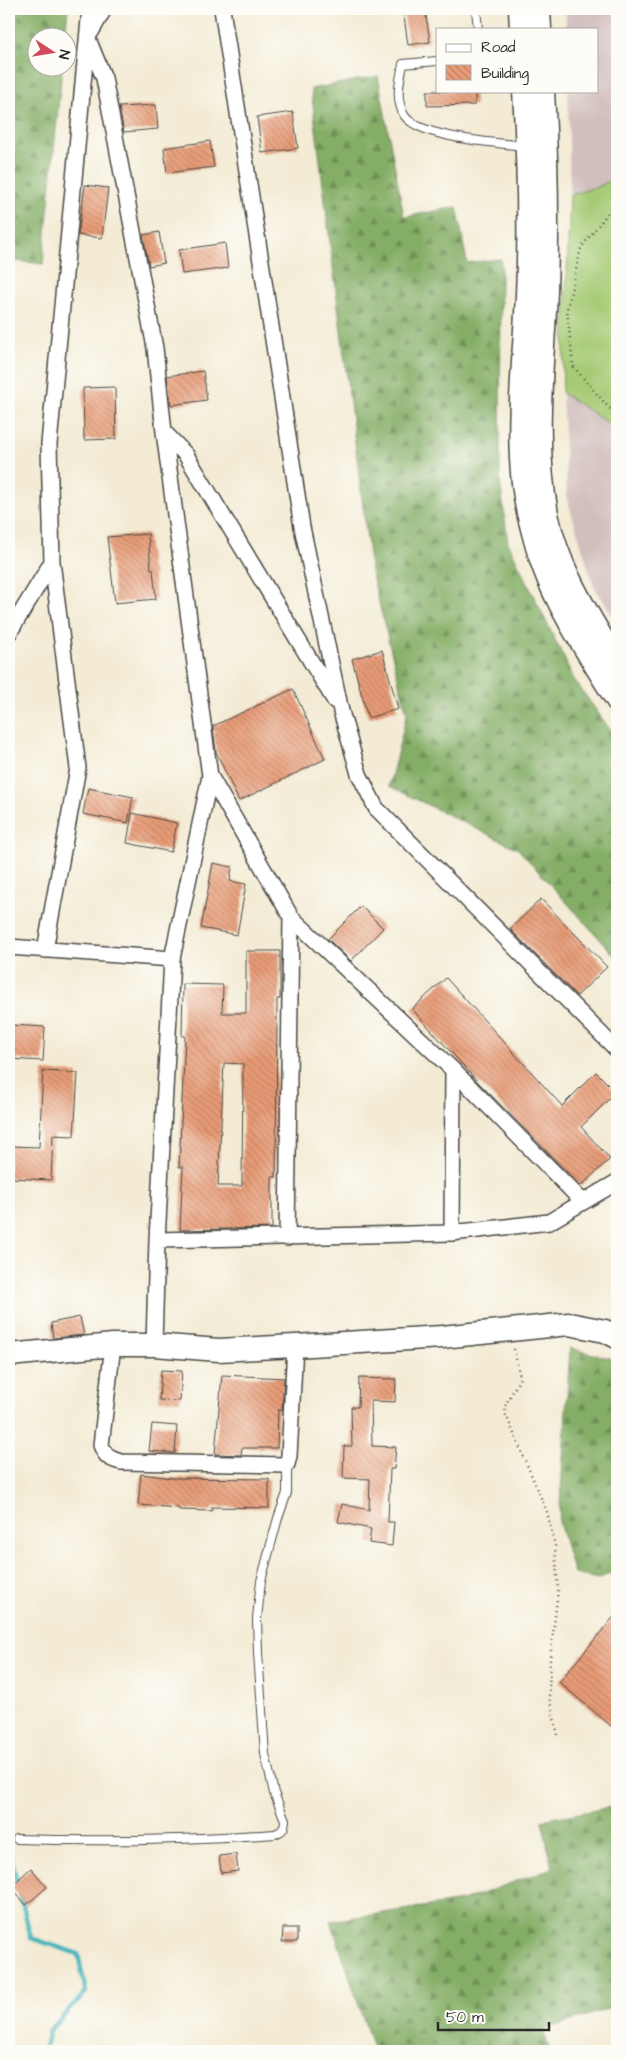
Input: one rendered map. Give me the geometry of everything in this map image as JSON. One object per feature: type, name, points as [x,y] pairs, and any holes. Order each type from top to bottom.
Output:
[{"type":"main road","points":[[520,9],[521,28]]},
{"type":"main road","points":[[539,9],[540,28]]},
{"type":"main road","points":[[524,92],[527,146],[527,289],[521,429],[522,466],[529,519],[544,569],[563,608],[617,700]]},
{"type":"main road","points":[[543,92],[546,146],[546,289],[540,465],[548,515],[562,562],[579,600],[617,663]]},
{"type":"main road","points":[[9,1355],[113,1345],[154,1345],[219,1350],[295,1346],[442,1337],[569,1324],[605,1331],[617,1337]]},
{"type":"street","points":[[45,950],[78,768],[52,562],[49,444],[90,9]]},
{"type":"street","points":[[88,38],[104,9]]},
{"type":"street","points":[[222,9],[302,527],[340,710],[359,774],[376,808],[617,1050]]},
{"type":"street","points":[[88,38],[104,78],[155,348],[164,432],[210,776],[172,960],[157,1240],[154,1345]]},
{"type":"street","points":[[164,432],[186,455],[340,710]]},
{"type":"street","points":[[9,633],[52,562]]},
{"type":"street","points":[[210,776],[291,917],[453,1070],[582,1201]]},
{"type":"street","points":[[287,1238],[291,917]]},
{"type":"street","points":[[9,947],[172,960]]},
{"type":"street","points":[[452,1233],[453,1070]]},
{"type":"street","points":[[157,1240],[452,1233],[549,1222],[617,1182]]},
{"type":"street","points":[[113,1345],[101,1445],[104,1454],[111,1460],[144,1463],[284,1465],[287,1464],[295,1346]]},
{"type":"lane","points":[[476,9],[478,28]]},
{"type":"lane","points":[[436,61],[403,64],[397,93],[403,115],[425,130],[471,140],[527,146]]},
{"type":"lane","points":[[17,1839],[93,1842],[206,1839],[281,1832],[284,1827],[284,1820],[274,1793],[265,1754],[258,1653],[258,1618],[261,1581],[287,1493],[287,1464]]},
{"type":"path","points":[[617,201],[581,248],[567,309],[573,366],[609,408],[617,413]]},
{"type":"path","points":[[510,1330],[520,1378],[505,1406],[506,1415],[545,1505],[555,1546],[558,1591],[550,1659],[549,1697],[558,1734]]},
{"type":"shaded area","points":[[566,9],[617,9],[617,622],[594,587],[567,498],[562,393],[570,195],[568,92],[598,92],[598,28],[566,28]]},
{"type":"green space","points":[[9,9],[68,9],[66,28],[28,28],[28,78],[61,78],[43,264],[9,260]]},
{"type":"green space","points":[[378,76],[404,217],[457,207],[467,263],[501,259],[500,480],[508,543],[575,681],[617,739],[617,958],[518,849],[389,786],[407,714],[371,571],[311,89]]},
{"type":"green space","points":[[617,176],[617,429],[562,393],[570,195],[600,186]]},
{"type":"green space","points":[[570,1348],[617,1360],[617,1570],[598,1579],[574,1574],[559,1522]]},
{"type":"green space","points":[[617,1806],[617,2006],[543,2030],[550,2051],[374,2051],[331,1921],[462,1901],[552,1868],[542,1820]]},
{"type":"building","points":[[403,9],[425,9],[430,42],[408,45]]},
{"type":"building","points":[[427,91],[475,92],[475,105],[427,106]]},
{"type":"building","points":[[156,105],[158,129],[124,132],[119,107]]},
{"type":"building","points":[[293,112],[298,148],[262,153],[257,117]]},
{"type":"building","points":[[210,141],[214,167],[167,173],[164,148]]},
{"type":"building","points":[[85,185],[108,188],[102,238],[78,235]]},
{"type":"building","points":[[159,232],[164,263],[149,266],[143,235]]},
{"type":"building","points":[[225,243],[228,268],[182,274],[179,250]]},
{"type":"building","points":[[203,371],[207,400],[171,405],[167,376]]},
{"type":"building","points":[[115,387],[116,439],[84,440],[83,388]]},
{"type":"building","points":[[148,534],[156,599],[115,603],[107,537]]},
{"type":"building","points":[[382,650],[398,709],[368,718],[352,659]]},
{"type":"building","points":[[293,689],[325,759],[239,801],[216,752],[213,726]]},
{"type":"building","points":[[88,788],[133,797],[128,823],[83,814]]},
{"type":"building","points":[[132,813],[177,823],[171,852],[127,843]]},
{"type":"building","points":[[213,863],[232,867],[230,881],[246,884],[237,935],[201,928]]},
{"type":"building","points":[[541,899],[607,967],[577,996],[510,929]]},
{"type":"building","points":[[361,906],[383,928],[351,961],[328,939]]},
{"type":"building","points":[[246,951],[280,951],[280,999],[277,999],[276,1177],[272,1177],[272,1228],[180,1230],[183,1167],[179,1167],[185,1036],[182,1036],[183,984],[223,985],[222,1013],[246,1013]],"holes":[[[224,1063],[243,1064],[242,1186],[218,1186]]]},
{"type":"building","points":[[446,978],[562,1106],[596,1072],[616,1092],[581,1127],[610,1159],[581,1186],[480,1084],[412,1009]]},
{"type":"building","points":[[9,1025],[45,1027],[43,1061],[9,1059]]},
{"type":"building","points":[[43,1071],[78,1073],[74,1136],[53,1135],[51,1180],[9,1178],[9,1146],[39,1147]]},
{"type":"building","points":[[80,1317],[84,1335],[53,1338],[51,1323]]},
{"type":"building","points":[[161,1370],[182,1371],[180,1401],[159,1400]]},
{"type":"building","points":[[222,1375],[284,1378],[282,1410],[278,1410],[277,1448],[242,1448],[241,1455],[215,1454]]},
{"type":"building","points":[[359,1378],[396,1379],[395,1402],[371,1401],[372,1446],[396,1447],[394,1469],[390,1469],[388,1522],[394,1522],[392,1546],[369,1543],[371,1529],[338,1522],[342,1504],[369,1510],[370,1479],[343,1478],[344,1446],[352,1446],[351,1407],[358,1407]]},
{"type":"building","points":[[152,1424],[177,1426],[175,1453],[149,1451]]},
{"type":"building","points":[[141,1474],[172,1478],[269,1479],[269,1508],[212,1507],[212,1511],[179,1510],[179,1508],[138,1505]]},
{"type":"building","points":[[617,1613],[617,1731],[559,1682]]},
{"type":"building","points":[[236,1854],[238,1871],[221,1873],[219,1856]]},
{"type":"building","points":[[31,1868],[47,1887],[26,1905],[11,1886]]},
{"type":"building","points":[[283,1928],[297,1928],[297,1942],[282,1942]]},
{"type":"waterway","points":[[9,1849],[31,1938],[78,1954],[86,1992],[49,2031],[44,2051]]}]
